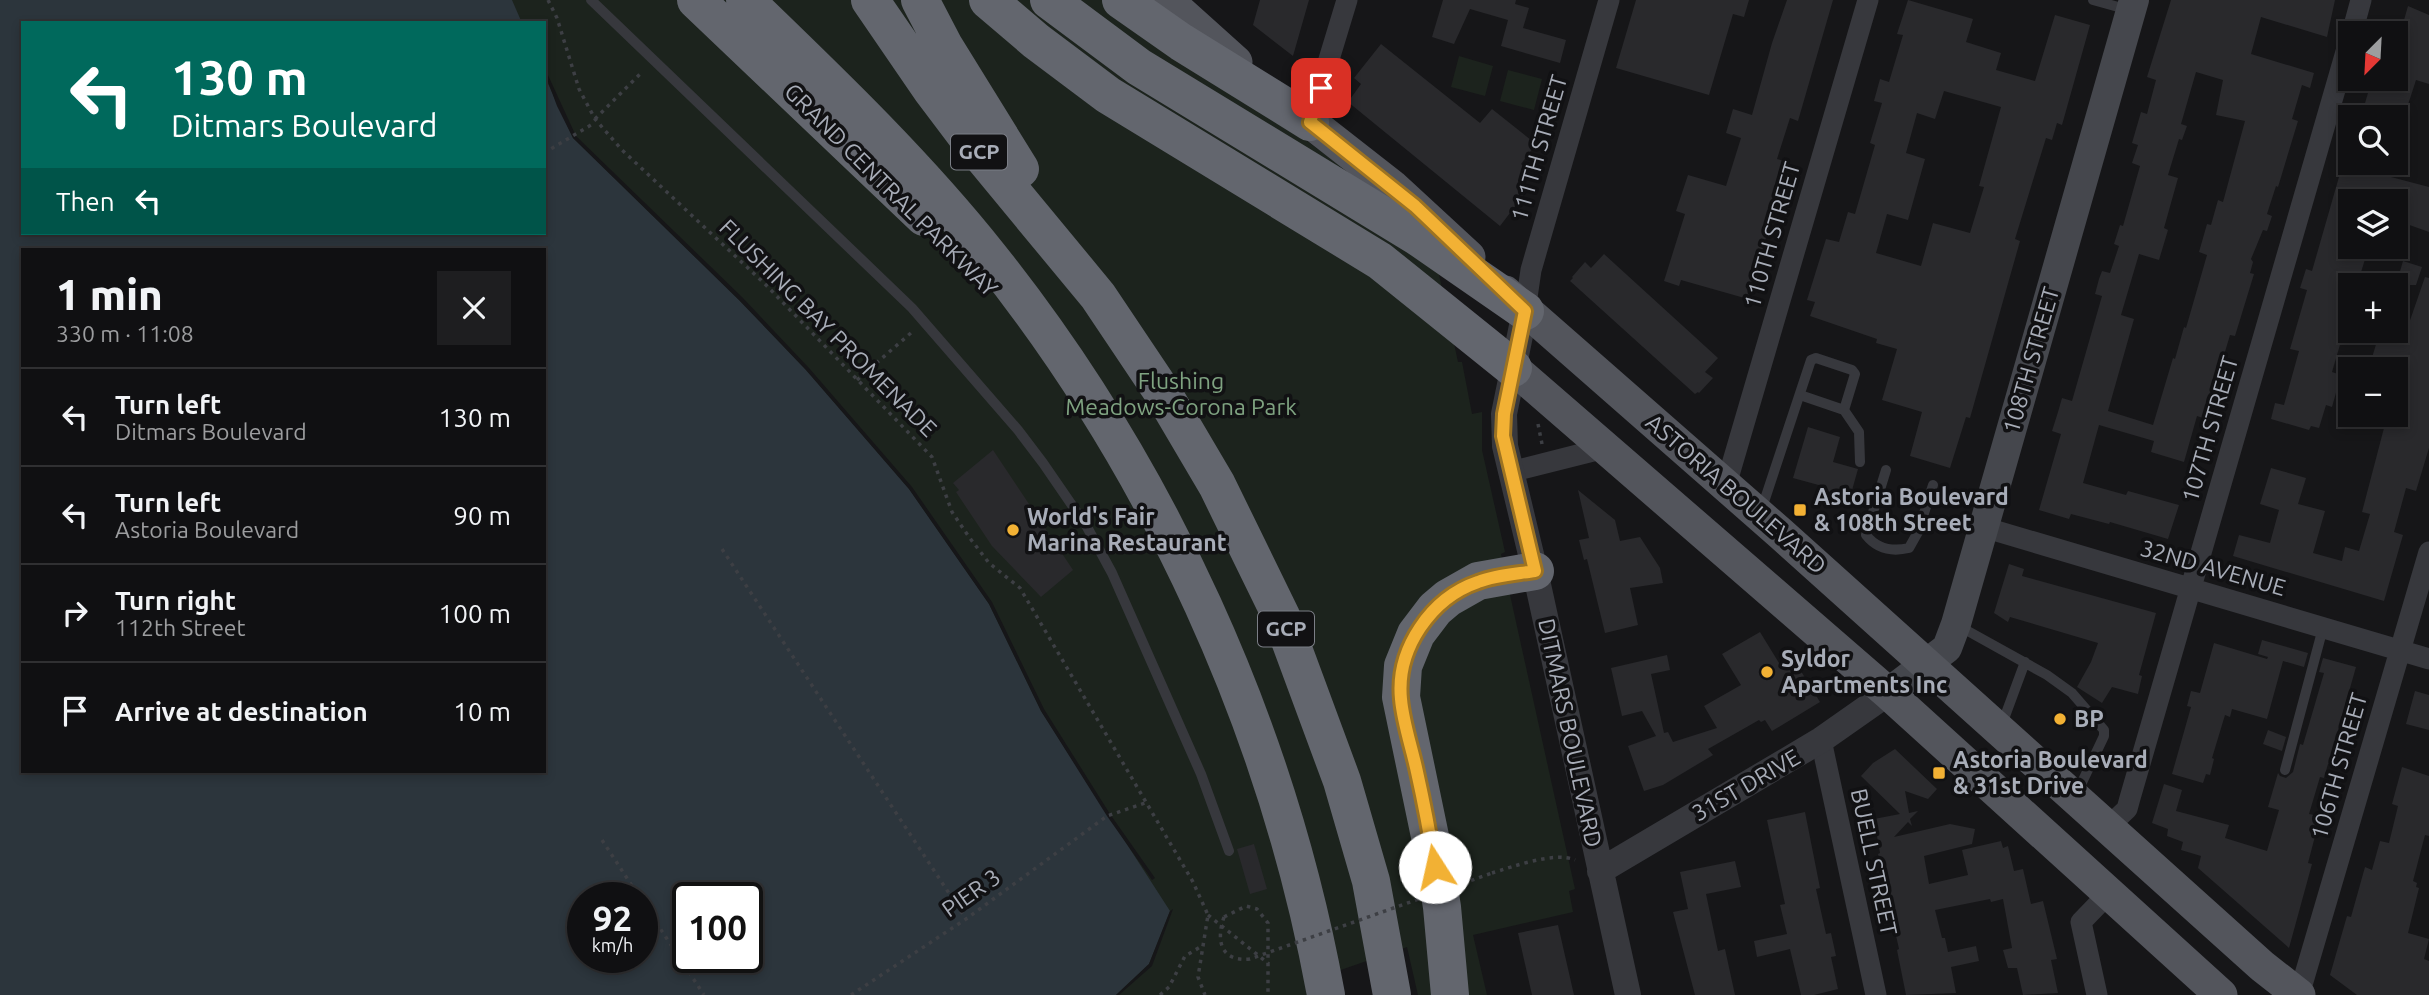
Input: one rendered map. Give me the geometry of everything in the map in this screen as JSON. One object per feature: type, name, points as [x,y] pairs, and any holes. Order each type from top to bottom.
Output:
[{"type":"highway","name":"GRAND CENTRAL PARKWAY","points":[[695,0],[734,14],[1002,301],[1060,372],[1137,485],[1185,569],[1229,664],[1269,772],[1296,861],[1326,995]]},
{"type":"highway","name":"GCP","points":[[870,0],[899,45],[967,136],[1098,296],[1198,452],[1251,551],[1281,616],[1353,813],[1371,881],[1392,995]]},
{"type":"highway","points":[[920,0],[968,85],[1098,296]]},
{"type":"highway","points":[[988,0],[1036,41],[1108,95],[1380,261],[1513,368]]},
{"type":"highway","points":[[1049,0],[1148,73],[1418,237],[1525,311]]},
{"type":"highway","points":[[1121,0],[1181,42],[1310,122]]},
{"type":"highway","points":[[1450,995],[1442,907],[1432,846],[1401,697],[1403,666],[1416,634],[1435,609],[1448,598],[1478,581],[1535,571]]},
{"type":"main road","name":"ASTORIA BOULEVARD","points":[[1167,0],[1243,68],[1415,206],[1525,311],[1759,514],[2262,966],[2299,995]]},
{"type":"main road","name":"108TH STREET","points":[[1888,693],[1947,648],[1956,624],[2133,5]]},
{"type":"main road","points":[[1513,368],[1888,693],[2221,995]]},
{"type":"street","points":[[1310,122],[1347,0]]},
{"type":"street","name":"111TH STREET","points":[[1525,311],[1531,270],[1609,0]]},
{"type":"street","name":"110TH STREET","points":[[1726,485],[1868,0]]},
{"type":"street","name":"107TH STREET","points":[[2355,21],[2361,0]]},
{"type":"street","name":"107TH STREET","points":[[2108,827],[2127,809],[2338,81]]},
{"type":"street","name":"DITMARS BOULEVARD","points":[[1525,311],[1503,427],[1510,472],[1535,571],[1628,995]]},
{"type":"street","points":[[1510,472],[1605,447]]},
{"type":"street","name":"32ND AVENUE","points":[[1983,527],[2429,659]]},
{"type":"street","name":"106TH STREET","points":[[2299,995],[2429,552]]},
{"type":"street","name":"31ST DRIVE","points":[[1600,871],[1821,740],[1888,693]]},
{"type":"street","name":"BUELL STREET","points":[[1821,740],[1876,995]]},
{"type":"street","points":[[2097,995],[2081,922],[2109,893]]},
{"type":"lane","points":[[592,0],[925,321],[1018,430],[1098,544],[1201,774],[1229,852]]},
{"type":"lane","points":[[2094,0],[2133,5]]},
{"type":"lane","points":[[1759,514],[1811,360],[1816,358],[1852,370],[1855,374],[1843,410]]},
{"type":"lane","points":[[1800,395],[1843,410],[1859,432],[1860,462]]},
{"type":"lane","points":[[1885,470],[1866,535],[1872,542],[1894,552],[1909,548],[1918,532],[1933,485]]},
{"type":"lane","points":[[1956,624],[2048,674],[2072,692],[2104,730],[2104,736],[2075,797]]},
{"type":"lane","points":[[2285,770],[2323,628]]},
{"type":"lane","points":[[2000,729],[2025,662]]},
{"type":"path","name":"FLUSHING BAY PROMENADE","points":[[548,0],[557,18],[579,89],[595,119],[622,150],[765,284],[932,457],[952,512],[989,563],[1020,588],[1144,803],[1193,882],[1208,915]]},
{"type":"path","points":[[595,119],[654,59]]},
{"type":"path","points":[[546,152],[591,125]]},
{"type":"path","points":[[857,380],[925,321]]},
{"type":"path","points":[[1536,419],[1545,453]]},
{"type":"path","points":[[722,548],[966,919]]},
{"type":"path","name":"PIER 3","points":[[851,995],[966,919],[1107,816],[1144,803]]},
{"type":"path","points":[[602,840],[629,882]]},
{"type":"path","points":[[1268,995],[1269,964],[1268,923],[1257,909],[1246,906],[1223,917],[1218,932],[1220,944],[1230,956],[1238,960],[1250,959],[1492,873],[1532,862],[1569,857]]},
{"type":"path","points":[[1205,995],[1198,977],[1202,946],[1207,935],[1208,915]]},
{"type":"path","points":[[1208,915],[1269,964]]},
{"type":"path","points":[[658,926],[704,995]]},
{"type":"path","points":[[1160,995],[1169,987],[1185,956],[1202,946]]},
{"type":"green space","name":"Flushing Meadows-Corona Park","points":[[431,0],[1143,0],[1219,75],[1430,233],[1472,414],[1482,412],[1482,450],[1505,552],[1501,554],[1575,889],[1569,891],[1573,912],[1473,935],[1487,995],[1418,995],[1407,947],[1306,982],[1307,995],[1095,995],[546,155],[546,21],[453,21]]},
{"type":"green space","points":[[1459,56],[1493,66],[1485,96],[1451,87]]},
{"type":"green space","points":[[1508,70],[1542,79],[1534,110],[1500,101]]},
{"type":"shaded area","points":[[0,0],[512,0],[521,21],[21,21],[21,235],[546,235],[546,79],[573,138],[739,300],[806,370],[909,489],[989,604],[1041,711],[1170,911],[1149,964],[1116,995],[0,995]]},
{"type":"pier","points":[[546,72],[576,136],[742,297],[809,368],[912,487],[992,602],[1044,709],[1110,814],[1155,878],[1152,880],[1107,816],[1041,711],[989,604],[909,489],[806,370],[739,300],[573,138],[557,106]]},
{"type":"pier","points":[[1173,909],[1152,966],[1116,995],[1149,964]]},
{"type":"building","points":[[1260,0],[1309,0],[1293,56],[1253,25]]},
{"type":"building","points":[[1443,0],[1516,0],[1515,4],[1529,8],[1523,28],[1566,40],[1560,63],[1501,46],[1508,20],[1470,9],[1454,44],[1432,37]]},
{"type":"building","points":[[1636,0],[1749,0],[1744,17],[1733,14],[1709,95],[1616,68]]},
{"type":"building","points":[[1787,0],[1833,0],[1798,121],[1790,118],[1777,159],[1788,162],[1748,299],[1681,280],[1679,286],[1664,281],[1685,214],[1676,211],[1688,175],[1726,186],[1741,138],[1726,133],[1733,109],[1752,115]]},
{"type":"building","points":[[1908,0],[1973,19],[1966,42],[2001,53],[1996,70],[2035,81],[2055,15],[2090,25],[2062,125],[2057,123],[2052,140],[2046,138],[2015,239],[2020,241],[1970,418],[1966,417],[1950,468],[1910,456],[1922,412],[1882,400],[1897,349],[1876,343],[1877,339],[1810,316],[1815,302],[1807,300],[1826,239],[1839,242],[1848,212],[1855,214],[1875,145],[1870,143],[1882,103],[1874,101],[1880,79],[1889,82],[1903,35],[1897,34]],"holes":[[[1944,91],[2001,107],[1979,186],[1984,187],[1970,233],[1933,223],[1921,266],[1876,253],[1887,214],[1908,220],[1925,159],[1906,153],[1917,113],[1935,119]]]},
{"type":"building","points":[[2171,0],[2335,0],[2327,37],[2261,17],[2251,54],[2314,73],[2310,88],[2302,85],[2292,119],[2298,121],[2267,214],[2272,216],[2251,259],[2253,262],[2250,273],[2254,274],[2235,336],[2230,335],[2219,372],[2223,373],[2209,420],[2197,416],[2184,462],[2151,452],[2154,441],[2099,425],[2083,483],[2126,495],[2128,491],[2179,505],[2168,539],[2110,522],[2109,524],[2071,514],[2069,519],[2039,510],[2061,434],[2052,431],[2062,398],[2072,401],[2102,296],[2095,294],[2099,279],[2102,271],[2110,273],[2119,246],[2114,244],[2120,225],[2123,226],[2140,166],[2132,163],[2138,145],[2132,143],[2141,112],[2147,114],[2156,80],[2147,77]],"holes":[[[2196,72],[2223,80],[2216,115],[2245,121],[2223,202],[2218,200],[2211,225],[2207,224],[2199,252],[2207,255],[2153,425],[2108,411],[2134,319],[2121,315],[2139,254],[2159,260],[2168,230],[2164,228],[2178,178],[2168,175],[2179,139],[2182,140],[2187,126],[2181,124]]]},
{"type":"building","points":[[2408,6],[2429,15],[2429,84],[2416,80],[2408,105],[2364,105],[2369,91],[2408,91],[2408,21],[2404,21]]},
{"type":"building","points":[[1381,44],[1480,123],[1492,109],[1536,144],[1521,164],[1530,172],[1517,187],[1523,196],[1500,226],[1348,102],[1361,84],[1354,78]]},
{"type":"building","points":[[2340,175],[2392,175],[2429,187],[2429,232],[2408,224],[2408,189],[2338,189],[2338,259],[2365,259],[2361,273],[2338,273],[2338,343],[2340,343],[2332,372],[2338,374],[2338,386],[2332,407],[2326,405],[2319,428],[2311,426],[2309,430],[2271,419],[2275,403],[2284,405],[2299,351],[2290,349],[2307,290],[2300,288],[2306,269],[2312,271]]},
{"type":"building","points":[[1604,254],[1718,358],[1705,372],[1713,378],[1699,393],[1695,394],[1570,281],[1585,262],[1591,268]]},
{"type":"building","points":[[2403,261],[2422,267],[2416,285],[2408,285],[2408,273],[2400,273]]},
{"type":"building","points":[[2425,277],[2429,278],[2429,448],[2416,491],[2406,488],[2394,532],[2403,535],[2384,601],[2233,556],[2239,535],[2270,543],[2279,510],[2260,504],[2271,468],[2306,478],[2298,504],[2325,511],[2313,553],[2342,561],[2345,547],[2359,551],[2370,514],[2362,512],[2384,428],[2381,427],[2408,427],[2408,357],[2372,357],[2376,343],[2408,343],[2408,326]]},
{"type":"building","points":[[1808,427],[1840,437],[1833,462],[1858,469],[1847,508],[1822,500],[1826,487],[1793,478]]},
{"type":"building","name":"World's Fair Marina Restaurant","points":[[993,450],[1073,570],[1041,597],[992,546],[956,492],[959,490],[953,483]]},
{"type":"building","points":[[1578,490],[1615,520],[1620,541],[1640,537],[1660,568],[1663,583],[1630,588],[1638,625],[1605,633],[1587,559],[1584,560],[1579,540],[1589,538]]},
{"type":"building","points":[[2009,564],[2024,569],[2022,576],[2156,613],[2139,675],[2142,676],[2138,694],[2112,687],[2102,703],[2077,687],[2098,643],[2010,617],[2008,622],[1994,613]]},
{"type":"building","points":[[1760,632],[1779,663],[1791,655],[1820,702],[1772,731],[1765,720],[1759,720],[1708,749],[1713,755],[1663,785],[1644,791],[1628,746],[1656,736],[1642,711],[1622,716],[1611,668],[1667,655],[1670,670],[1651,674],[1664,733],[1668,732],[1673,742],[1717,728],[1704,706],[1741,685],[1722,654]]},
{"type":"building","points":[[2262,640],[2308,653],[2304,667],[2283,661],[2267,719],[2232,709],[2230,717],[2225,715],[2212,758],[2214,759],[2210,775],[2206,774],[2203,783],[2172,774],[2191,707],[2187,706],[2191,691],[2200,693],[2214,643],[2267,659],[2268,657],[2258,654]]},
{"type":"building","points":[[2323,658],[2356,667],[2333,748],[2337,750],[2333,765],[2328,764],[2324,778],[2320,777],[2309,814],[2319,821],[2308,863],[2312,864],[2289,948],[2198,868],[2201,856],[2181,850],[2183,842],[2167,836],[2168,829],[2152,823],[2164,784],[2182,790],[2176,811],[2229,825],[2225,838],[2267,851],[2279,810],[2268,807],[2278,773],[2286,778],[2293,772],[2300,744],[2303,745],[2324,673],[2319,672]]},
{"type":"building","points":[[2415,691],[2429,695],[2429,730],[2406,724]]},
{"type":"building","points":[[2268,730],[2286,737],[2282,751],[2263,744]]},
{"type":"building","points":[[1895,749],[1937,789],[1928,799],[1905,791],[1909,813],[1918,811],[1910,819],[1912,826],[1908,822],[1894,837],[1950,824],[1975,829],[1972,844],[1924,856],[1929,884],[1968,875],[1962,850],[2001,841],[2003,848],[2008,846],[2014,871],[2023,869],[2031,904],[2043,901],[2057,959],[2051,960],[2058,993],[2023,995],[2017,968],[2008,968],[2003,950],[2012,948],[2003,899],[1991,902],[1990,899],[1935,910],[1948,952],[1976,946],[1979,961],[1951,967],[1956,993],[1906,995],[1878,854],[1880,853],[1874,819],[1900,814],[1861,776],[1873,763]]},
{"type":"building","points":[[2402,767],[2429,776],[2429,836],[2425,835],[2413,881],[2419,888],[2408,933],[2429,939],[2424,959],[2429,961],[2429,995],[2357,995],[2330,975],[2365,867],[2372,870],[2380,841],[2389,843],[2398,806],[2392,804]]},
{"type":"building","points":[[1805,812],[1820,888],[1816,889],[1826,934],[1831,933],[1836,956],[1831,957],[1838,989],[1814,995],[1801,995],[1790,949],[1757,957],[1754,941],[1787,934],[1780,905],[1785,904],[1767,820]]},
{"type":"building","points":[[1254,844],[1267,889],[1250,894],[1237,849]]},
{"type":"building","points":[[1735,861],[1741,887],[1706,894],[1718,951],[1725,949],[1735,995],[1695,995],[1673,912],[1688,909],[1680,872]]},
{"type":"building","points":[[1558,925],[1574,995],[1532,995],[1518,933]]},
{"type":"place","name":"Astoria Boulevard & 108th Street","points":[[1800,510]]},
{"type":"place","name":"World's Fair Marina Restaurant","points":[[1013,530]]},
{"type":"place","name":"Syldor Apartments Inc","points":[[1767,672]]},
{"type":"place","name":"BP","points":[[2060,719]]},
{"type":"place","name":"Astoria Boulevard & 31st Drive","points":[[1939,773]]},
{"type":"route","points":[[1321,88],[1310,122],[1415,206],[1525,311],[1504,414],[1503,436],[1535,571],[1478,581],[1448,598],[1435,609],[1416,634],[1403,666],[1403,712],[1435,867]]}]
